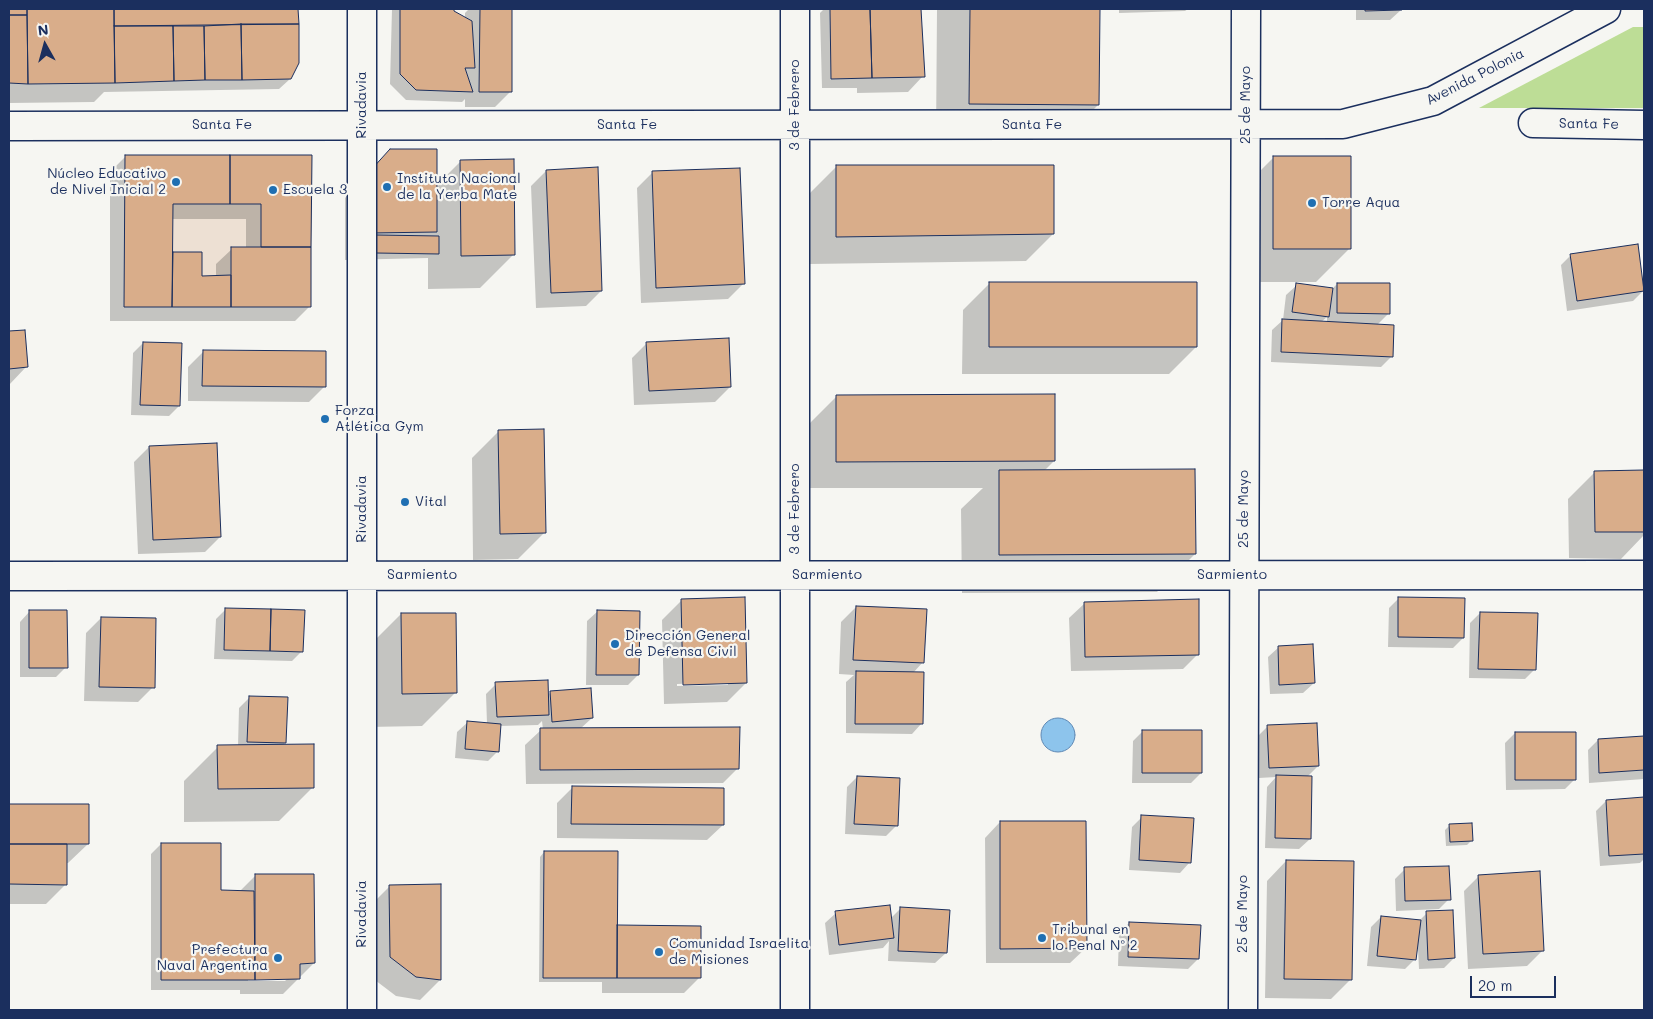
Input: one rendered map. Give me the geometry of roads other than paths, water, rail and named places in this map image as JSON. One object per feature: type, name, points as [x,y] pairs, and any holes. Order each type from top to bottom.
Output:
[{"type":"street","name":"Rivadavia","points":[[362,9],[362,1010]]},
{"type":"street","name":"3 de Febrero","points":[[795,9],[795,1010]]},
{"type":"street","name":"25 de Mayo","points":[[1243,1010],[1246,9]]},
{"type":"street","name":"Avenida Polonia","points":[[1246,125],[1343,124],[1433,101],[1606,9]]},
{"type":"street","name":"Santa Fe","points":[[1533,123],[1644,124]]},
{"type":"street","name":"Santa Fe","points":[[9,126],[1246,125]]},
{"type":"street","name":"Sarmiento","points":[[9,576],[1644,575]]},
{"type":"water","points":[[1058,718],[1065,719],[1070,723],[1074,728],[1074,742],[1070,747],[1065,751],[1058,752],[1051,751],[1046,747],[1042,742],[1041,735],[1042,728],[1046,723],[1051,719]]},
{"type":"place","name":"Núcleo Educativo de Nivel Inicial 2","points":[[176,182]]},
{"type":"place","name":"Instituto Nacional de la Yerba Mate","points":[[387,187]]},
{"type":"place","name":"Escuela 3","points":[[273,190]]},
{"type":"place","name":"Torre Aqua","points":[[1312,203]]},
{"type":"place","name":"Forza Atlética Gym","points":[[325,419]]},
{"type":"place","name":"Vital","points":[[405,502]]},
{"type":"place","name":"Dirección General de Defensa Civil","points":[[615,644]]},
{"type":"place","name":"Tribunal en lo Penal Nº 2","points":[[1042,938]]},
{"type":"place","name":"Comunidad Israelita de Misiones","points":[[659,952]]},
{"type":"place","name":"Prefectura Naval Argentina","points":[[278,958]]}]
